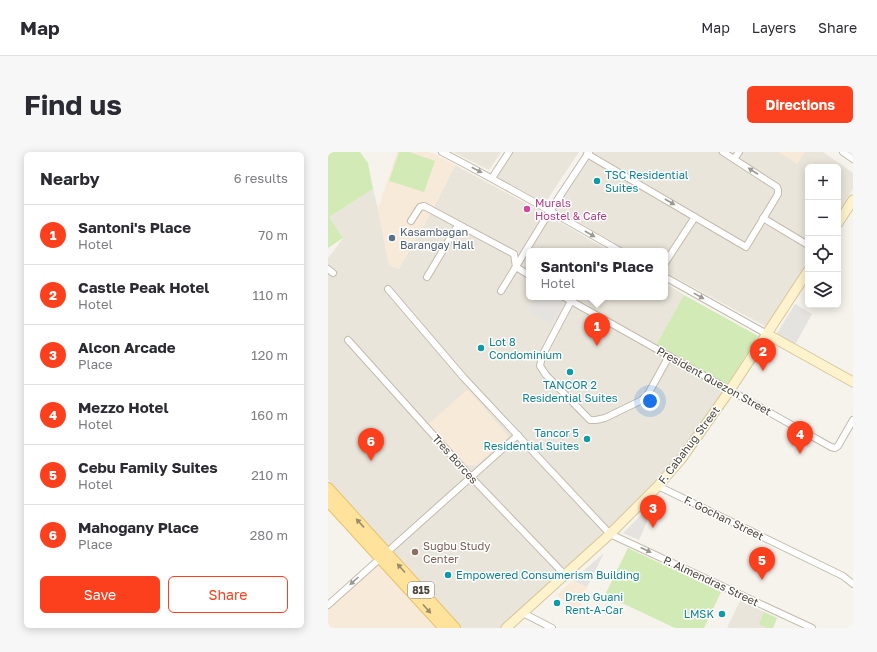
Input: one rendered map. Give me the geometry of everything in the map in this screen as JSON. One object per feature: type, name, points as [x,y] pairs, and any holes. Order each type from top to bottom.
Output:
[{"type":"main road","points":[[841,218],[853,200]]},
{"type":"main road","name":"F. Cabahug Street","points":[[506,628],[610,534],[658,486],[682,458],[730,390],[807,272]]},
{"type":"main road","points":[[767,334],[853,382]]},
{"type":"main road","name":"815","points":[[328,488],[444,628]]},
{"type":"main road","name":"815","points":[[328,501],[456,628]]},
{"type":"street","points":[[442,152],[550,210],[615,248]]},
{"type":"street","points":[[492,178],[509,152]]},
{"type":"street","points":[[527,248],[550,210],[588,153],[746,247],[778,194],[778,190],[777,187],[724,152]]},
{"type":"street","points":[[734,159],[739,152]]},
{"type":"street","points":[[842,152],[853,159]]},
{"type":"street","points":[[411,221],[420,206],[424,206],[514,254],[516,267],[526,273]]},
{"type":"street","points":[[668,258],[695,217]]},
{"type":"street","points":[[763,218],[805,243]]},
{"type":"street","points":[[428,277],[458,225]]},
{"type":"street","points":[[501,290],[526,250]]},
{"type":"street","points":[[668,279],[767,334]]},
{"type":"street","points":[[388,289],[459,373],[610,534]]},
{"type":"street","points":[[571,301],[542,356],[540,366],[590,420],[605,418],[647,396],[669,356]]},
{"type":"street","name":"President Quezon Street","points":[[571,301],[831,447],[835,448],[838,446],[853,420]]},
{"type":"street","name":"Tres Borces","points":[[348,340],[471,477],[565,575]]},
{"type":"street","points":[[328,605],[518,435]]},
{"type":"street","name":"F. Gochan Street","points":[[658,486],[843,576],[853,584]]},
{"type":"street","name":"P. Almendras Street","points":[[610,534],[812,628]]},
{"type":"street","points":[[523,613],[552,628]]},
{"type":"shaded area","points":[[397,152],[429,152],[455,165],[434,207],[399,269],[389,265],[378,209]]},
{"type":"shaded area","points":[[453,152],[501,152],[489,170]]},
{"type":"shaded area","points":[[513,152],[579,152],[545,203],[497,177]]},
{"type":"shaded area","points":[[594,152],[823,152],[840,164],[805,164],[805,266],[767,327],[668,274],[668,248],[623,248],[556,209]]},
{"type":"shaded area","points":[[778,152],[805,152],[797,164]]},
{"type":"shaded area","points":[[455,165],[551,217],[604,248],[526,248],[526,300],[668,300],[668,285],[684,295],[656,345],[727,385],[706,420],[660,485],[501,628],[462,628],[328,480],[328,258],[343,238],[329,217],[373,189],[389,265],[399,269],[434,207]]},
{"type":"shaded area","points":[[841,165],[853,173],[853,189],[841,208]]},
{"type":"shaded area","points":[[534,300],[557,300],[561,302],[562,306],[551,324],[528,311]]},
{"type":"shaded area","points":[[795,304],[812,314],[795,345],[776,335]]},
{"type":"shaded area","points":[[468,389],[509,437],[477,465],[465,465],[428,424]]},
{"type":"shaded area","points":[[650,506],[654,510],[650,515],[639,540],[623,533]]},
{"type":"shaded area","points":[[604,553],[587,587],[573,580]]},
{"type":"shaded area","points":[[377,561],[438,628],[328,628],[328,605]]},
{"type":"shaded area","points":[[573,580],[587,587],[578,612],[557,595]]},
{"type":"shaded area","points":[[740,601],[777,618],[773,628],[727,628]]},
{"type":"green space","points":[[328,152],[360,152],[368,163],[373,189],[329,217],[343,238],[328,248]]},
{"type":"green space","points":[[399,152],[409,152],[435,161],[424,192],[389,181]]},
{"type":"green space","points":[[684,295],[758,336],[727,385],[656,345]]},
{"type":"green space","points":[[628,548],[721,592],[704,628],[675,628],[605,595]]},
{"type":"green space","points":[[764,612],[777,618],[773,628],[767,628],[759,624]]},
{"type":"place","name":"TSC Residential Suites","points":[[597,181]]},
{"type":"place","name":"Murals Hostel & Cafe","points":[[527,209]]},
{"type":"place","name":"Kasambagan Barangay Hall","points":[[392,238]]},
{"type":"place","name":"Santoni's Place","points":[[597,346]]},
{"type":"place","name":"Lot 8 Condominium","points":[[481,348]]},
{"type":"place","name":"Castle Peak Hotel","points":[[763,371]]},
{"type":"place","name":"TANCOR 2 Residential Suites","points":[[570,372]]},
{"type":"place","name":"Tancor 5 Residential Suites","points":[[587,439]]},
{"type":"place","name":"Mezzo Hotel","points":[[800,454]]},
{"type":"place","name":"Mahogany Place","points":[[371,461]]},
{"type":"place","name":"Alcon Arcade","points":[[653,528]]},
{"type":"place","name":"Sugbu Study Center","points":[[415,552]]},
{"type":"place","name":"Empowered Consumerism Building","points":[[448,575]]},
{"type":"place","name":"Cebu Family Suites","points":[[762,580]]},
{"type":"place","name":"Dreb Guani Rent-A-Car","points":[[557,603]]},
{"type":"place","name":"LMSK","points":[[722,614]]}]
